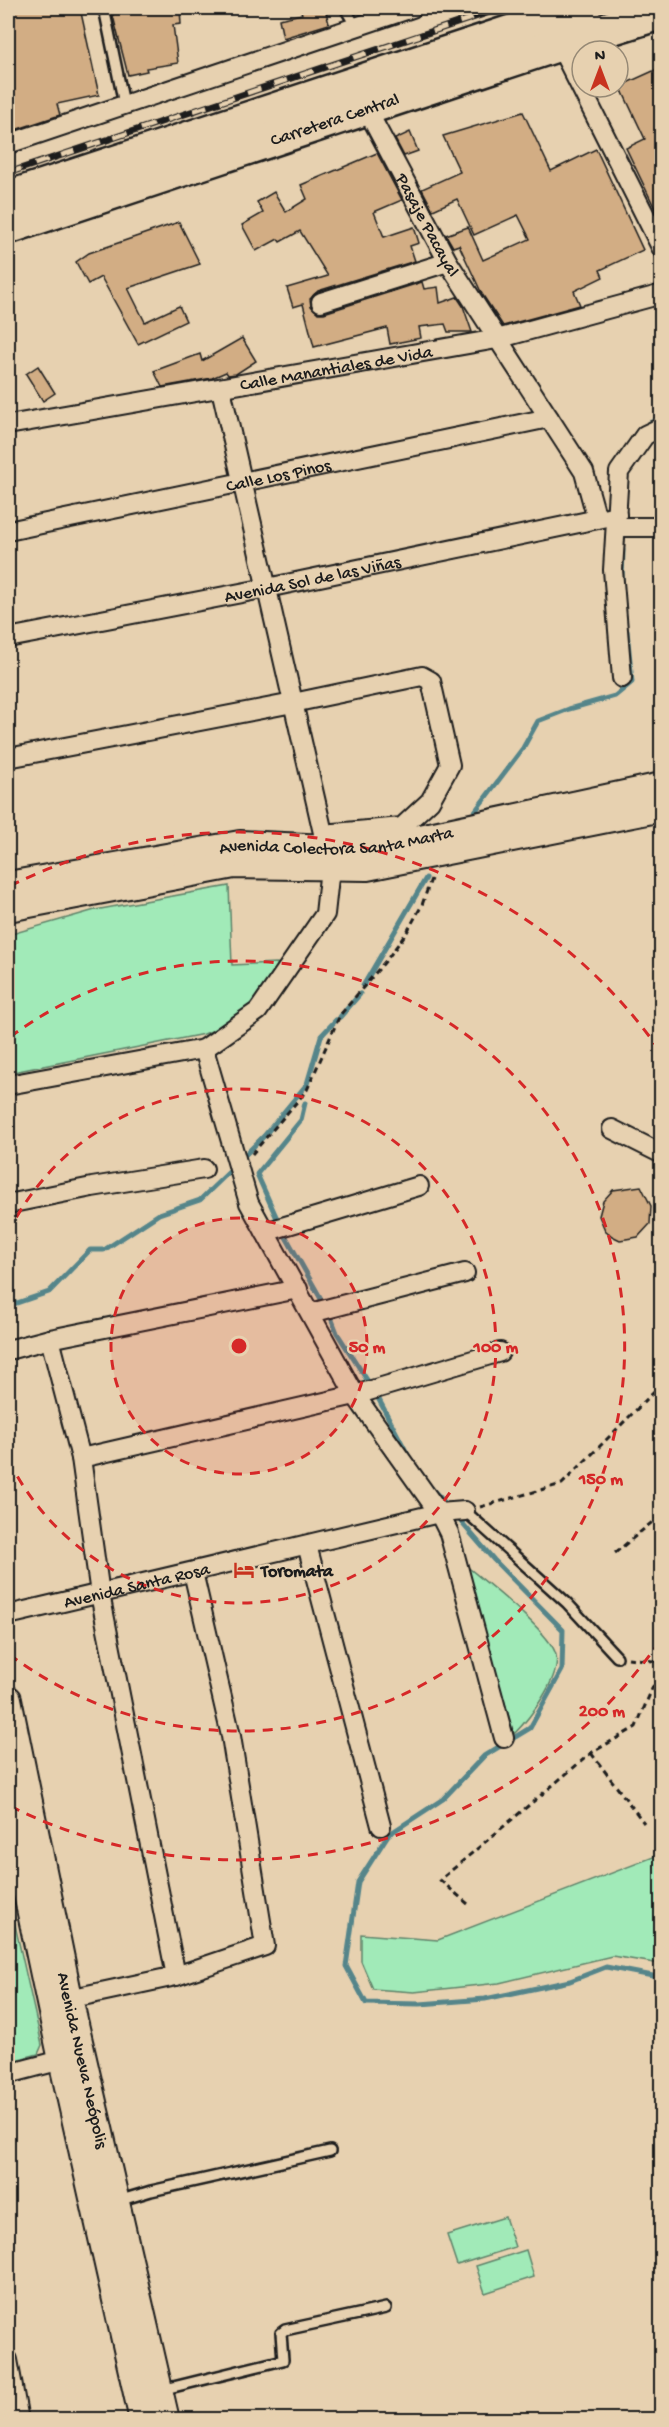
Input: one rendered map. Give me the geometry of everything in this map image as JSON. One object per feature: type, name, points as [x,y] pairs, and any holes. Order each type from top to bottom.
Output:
[{"type":"highway","name":"Carretera Central","points":[[8,198],[584,8]]},
{"type":"highway","name":"Carretera Central","points":[[8,227],[662,12]]},
{"type":"street","points":[[8,144],[410,8]]},
{"type":"street","points":[[559,44],[662,249]]},
{"type":"street","name":"Pasaje Pacayal","points":[[366,108],[448,262],[584,472],[597,519]]},
{"type":"street","points":[[321,302],[448,262]]},
{"type":"street","name":"Calle Manantiales de Vida","points":[[8,425],[496,339],[662,294]]},
{"type":"street","points":[[8,1085],[204,1049],[258,1011],[324,914],[327,850],[221,388]]},
{"type":"street","name":"Calle Los Pinos","points":[[8,531],[549,418]]},
{"type":"street","points":[[622,678],[614,570],[619,471],[645,435],[662,427]]},
{"type":"street","name":"Avenida Sol de las Viñas","points":[[8,638],[267,588],[597,519],[662,528]]},
{"type":"street","points":[[8,758],[422,676],[431,681],[450,765],[430,801],[402,827],[327,850]]},
{"type":"street","name":"Avenida Colectora Santa Marta","points":[[8,908],[234,865],[327,850],[383,846],[662,786]]},
{"type":"street","name":"Avenida Colectora Santa Marta","points":[[8,885],[240,843],[327,850],[367,867],[662,808]]},
{"type":"street","points":[[204,1049],[249,1203],[355,1395],[439,1513],[449,1533],[504,1738]]},
{"type":"street","points":[[612,1129],[662,1154]]},
{"type":"street","points":[[8,1204],[92,1187],[204,1169]]},
{"type":"street","points":[[266,1232],[419,1186]]},
{"type":"street","points":[[311,1313],[465,1273]]},
{"type":"street","points":[[8,1350],[50,1339],[298,1289]]},
{"type":"street","points":[[50,1339],[81,1458],[100,1594],[176,1976]]},
{"type":"street","points":[[81,1458],[355,1395],[501,1352]]},
{"type":"street","name":"Avenida Santa Rosa","points":[[8,1616],[439,1513],[465,1511]]},
{"type":"street","points":[[307,1545],[381,1826]]},
{"type":"street","points":[[59,2000],[176,1976],[266,1946],[231,1736],[193,1572]]},
{"type":"street","name":"Avenida Nueva Neópolis","points":[[8,1699],[59,2000]]},
{"type":"street","name":"Avenida Nueva Neópolis","points":[[8,1804],[59,2000],[79,2088],[144,2420]]},
{"type":"street","points":[[8,2073],[72,2058]]},
{"type":"street","name":"Avenida Nueva Neópolis","points":[[79,2088],[116,2202],[166,2420]]},
{"type":"street","points":[[8,2361],[19,2420]]},
{"type":"lane","points":[[104,8],[124,104]]},
{"type":"lane","points":[[345,8],[356,27]]},
{"type":"lane","points":[[465,1511],[567,1603],[617,1657]]},
{"type":"lane","points":[[116,2202],[151,2191],[330,2151]]},
{"type":"lane","points":[[159,2391],[283,2360],[280,2339],[281,2333],[285,2330],[386,2308]]},
{"type":"path","points":[[239,1169],[307,1090],[340,1016],[388,958],[422,905],[439,854]]},
{"type":"path","points":[[465,1511],[562,1484],[662,1384]]},
{"type":"path","points":[[615,1553],[662,1514]]},
{"type":"path","points":[[468,1904],[440,1880],[591,1754],[636,1727],[662,1664],[617,1657]]},
{"type":"path","points":[[591,1754],[644,1822]]},
{"type":"green space","points":[[229,886],[232,965],[277,963],[280,982],[248,1016],[204,1034],[8,1073],[8,935],[95,910]]},
{"type":"green space","points":[[464,1564],[530,1621],[542,1633],[556,1655],[554,1675],[549,1686],[528,1719],[514,1734]]},
{"type":"green space","points":[[661,1854],[661,1964],[612,1956],[499,1983],[414,1992],[373,1989],[361,1961],[361,1934],[438,1940]]},
{"type":"green space","points":[[8,1894],[42,2045],[38,2054],[8,2062]]},
{"type":"green space","points":[[505,2217],[515,2247],[457,2265],[447,2235]]},
{"type":"green space","points":[[526,2250],[534,2277],[485,2293],[476,2266]]},
{"type":"building","points":[[8,8],[80,8],[99,95],[57,104],[60,115],[12,131],[8,111]]},
{"type":"building","points":[[111,8],[180,10],[181,24],[173,25],[178,63],[146,68],[147,71],[128,75]]},
{"type":"building","points":[[300,8],[325,8],[329,24],[283,38],[279,19],[302,14]]},
{"type":"building","points":[[662,67],[662,223],[626,148],[645,139],[626,99],[630,99],[630,81]]},
{"type":"building","points":[[523,112],[551,171],[596,149],[643,250],[600,270],[603,277],[574,291],[580,305],[503,326],[482,294],[459,245],[453,247],[446,235],[468,227],[483,260],[530,239],[518,215],[474,235],[457,199],[433,210],[422,189],[460,172],[443,136]]},
{"type":"building","points":[[410,132],[418,151],[404,156],[395,139]]},
{"type":"building","points":[[377,153],[402,200],[374,212],[384,237],[414,227],[419,243],[410,246],[415,261],[318,291],[310,299],[311,306],[318,313],[324,313],[422,282],[424,289],[438,287],[440,303],[457,297],[463,306],[472,332],[448,332],[445,324],[419,327],[421,338],[390,344],[387,328],[314,347],[303,304],[293,307],[287,288],[328,276],[300,231],[280,242],[278,239],[256,251],[242,225],[263,213],[257,202],[274,192],[286,212],[307,199],[301,185]]},
{"type":"building","points":[[179,222],[200,264],[128,288],[145,322],[179,306],[186,321],[138,344],[101,277],[88,284],[76,262],[89,253]]},
{"type":"building","points":[[242,338],[256,361],[236,374],[228,375],[226,372],[212,378],[162,387],[154,371],[200,354],[202,361]]},
{"type":"building","points":[[38,366],[55,393],[43,401],[26,374]]},
{"type":"building","points":[[641,1186],[651,1206],[650,1224],[638,1237],[620,1240],[605,1230],[599,1216],[603,1201],[613,1190]]},
{"type":"waterway","points":[[650,423],[662,417]]},
{"type":"waterway","points":[[622,580],[623,550]]},
{"type":"waterway","points":[[470,818],[523,748],[538,721],[569,709],[615,696],[632,682],[627,631]]},
{"type":"waterway","points":[[363,986],[426,878]]},
{"type":"waterway","points":[[340,1017],[360,994]]},
{"type":"waterway","points":[[242,1158],[264,1136],[307,1084],[321,1036],[336,1020]]},
{"type":"waterway","points":[[279,1223],[257,1174],[301,1120],[305,1103]]},
{"type":"waterway","points":[[8,1306],[49,1292],[90,1250],[104,1250],[159,1214],[200,1200],[231,1170]]},
{"type":"waterway","points":[[286,1237],[325,1306]]},
{"type":"waterway","points":[[330,1315],[337,1333],[376,1394],[408,1455]]},
{"type":"waterway","points":[[432,1489],[450,1508]]},
{"type":"waterway","points":[[456,1516],[494,1560],[563,1630],[562,1670],[530,1728],[484,1756],[443,1799],[388,1835],[358,1882],[346,1966],[366,2003],[420,2004],[485,1999],[570,1981],[606,1967],[658,1977],[662,1982]]},
{"type":"railway","points":[[8,173],[502,8]]},
{"type":"place","name":"Toromata","points":[[244,1570]]}]
